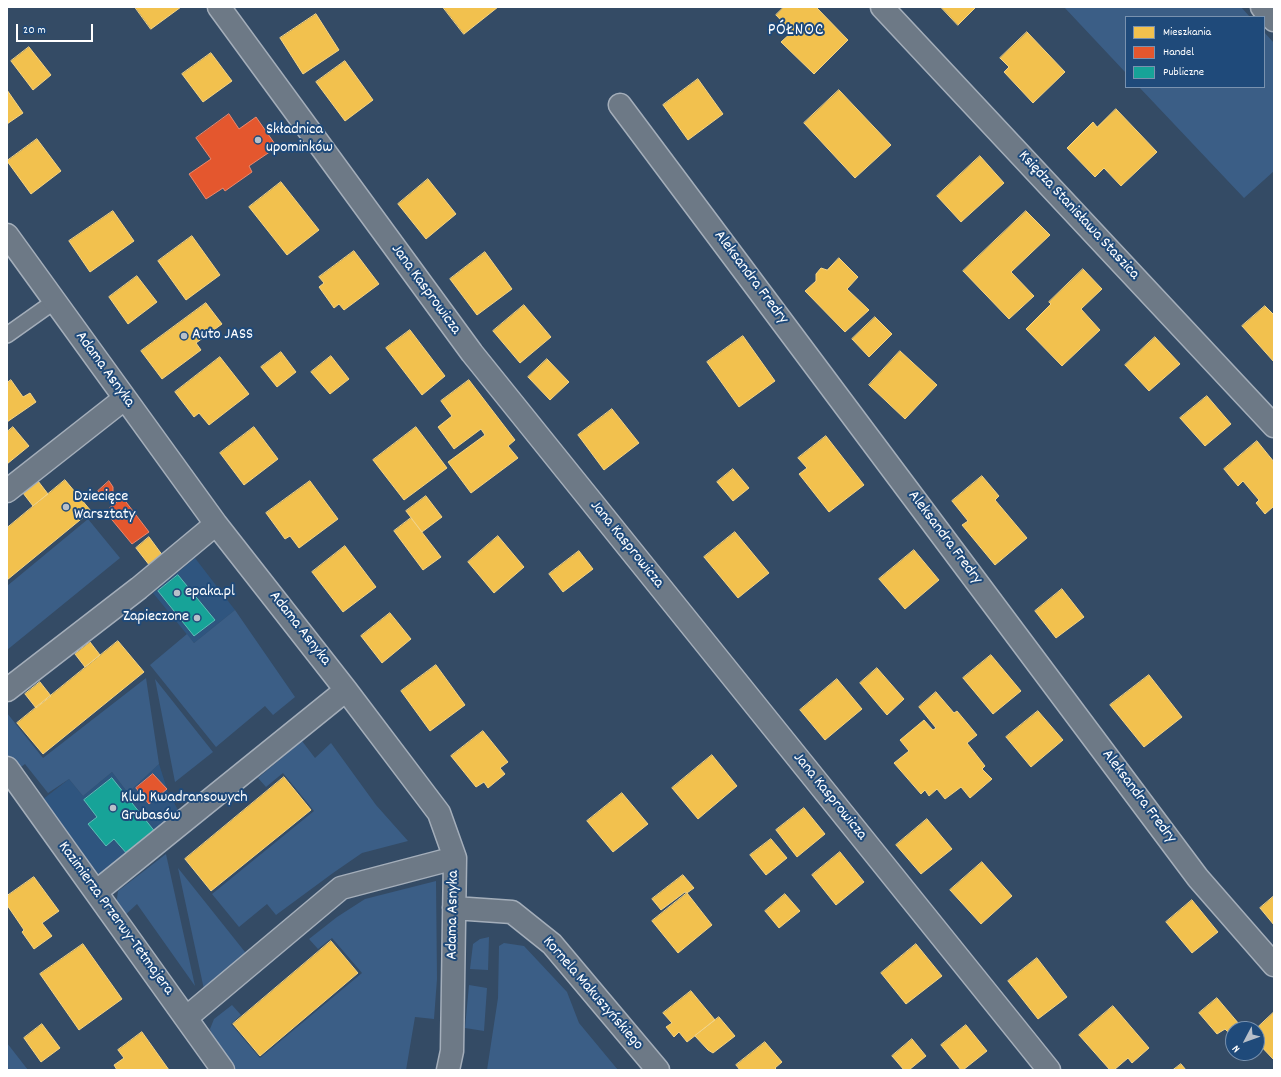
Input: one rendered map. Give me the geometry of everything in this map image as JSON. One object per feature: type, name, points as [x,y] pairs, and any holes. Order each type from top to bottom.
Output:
[{"type":"street","name":"Jana Kasprowicza","points":[[219,7],[472,354],[1049,1070]]},
{"type":"street","name":"Księdza Stanisława Staszica","points":[[882,7],[1274,426]]},
{"type":"street","points":[[1262,7],[1274,20]]},
{"type":"street","name":"Aleksandra Fredry","points":[[620,105],[1198,878],[1274,965]]},
{"type":"street","name":"Adama Asnyka","points":[[7,235],[124,399],[216,524],[346,690],[439,813],[455,858],[452,1051],[448,1070]]},
{"type":"street","points":[[7,491],[124,399]]},
{"type":"street","points":[[7,690],[139,588],[216,524]]},
{"type":"street","points":[[96,892],[346,690]]},
{"type":"street","name":"Kazimierza Przerwy-Tetmajera","points":[[7,768],[222,1070]]},
{"type":"street","points":[[186,1018],[341,888],[455,858]]},
{"type":"street","name":"Kornela Makuszyńskiego","points":[[454,908],[512,912],[552,944],[658,1070]]},
{"type":"lane","points":[[7,335],[55,302]]},
{"type":"shaded area","points":[[1064,7],[1241,7],[1249,16],[1125,16],[1125,72]]},
{"type":"shaded area","points":[[1265,33],[1274,43],[1274,171],[1244,198],[1140,88],[1265,88]]},
{"type":"shaded area","points":[[88,519],[120,558],[7,650],[7,586]]},
{"type":"shaded area","points":[[195,558],[235,610],[194,643],[153,593]]},
{"type":"shaded area","points":[[235,610],[295,697],[273,715],[265,706],[216,747],[150,665],[187,634],[194,643]]},
{"type":"shaded area","points":[[146,678],[159,764],[128,793],[112,772],[83,796],[69,779],[48,793],[25,764],[18,769],[7,755],[7,713],[43,758]]},
{"type":"shaded area","points":[[155,679],[213,752],[175,782]]},
{"type":"shaded area","points":[[302,741],[315,758],[331,743],[376,805],[408,841],[362,853],[276,915],[267,904],[239,927],[212,894],[314,811],[283,773],[266,787],[258,778]]},
{"type":"shaded area","points":[[159,764],[168,792],[182,817],[100,883],[42,800],[69,779],[83,796],[112,772],[128,793]]},
{"type":"shaded area","points":[[166,854],[195,986],[137,904],[123,917],[116,905],[118,891]]},
{"type":"shaded area","points":[[178,868],[249,957],[205,994]]},
{"type":"shaded area","points":[[436,881],[437,979],[434,1019],[415,1017],[406,1070],[236,1070],[216,1044],[210,1029],[214,1019],[232,1005],[241,1015],[231,1024],[260,1058],[362,973],[332,938],[318,949],[309,939],[337,917],[365,899]]},
{"type":"shaded area","points":[[489,937],[488,970],[470,969],[473,944],[480,939]]},
{"type":"shaded area","points":[[504,943],[524,946],[567,992],[579,1023],[618,1070],[487,1070],[498,998],[499,946]]},
{"type":"shaded area","points":[[469,985],[487,988],[484,1031],[465,1028]]},
{"type":"shaded area","points":[[7,1043],[28,1070],[7,1070]]},
{"type":"building: Mieszkania","points":[[135,7],[181,7],[151,29]]},
{"type":"building: Mieszkania","points":[[443,7],[498,7],[464,34]]},
{"type":"building: Mieszkania","points":[[784,7],[816,7],[848,40],[814,74],[781,42],[792,32],[776,15]]},
{"type":"building: Mieszkania","points":[[941,7],[976,7],[958,25]]},
{"type":"building: Mieszkania","points":[[316,14],[339,50],[303,74],[280,38]]},
{"type":"building: Mieszkania","points":[[1027,32],[1065,72],[1033,103],[1004,72],[1009,67],[1000,58]]},
{"type":"building: Mieszkania","points":[[29,47],[51,75],[33,90],[11,61]]},
{"type":"building: Mieszkania","points":[[211,53],[232,81],[203,102],[182,74]]},
{"type":"building: Mieszkania","points":[[345,61],[373,100],[345,121],[316,82]]},
{"type":"building: Mieszkania","points":[[698,79],[723,114],[688,140],[663,105]]},
{"type":"building: Mieszkania","points":[[7,90],[23,113],[7,124]]},
{"type":"building: Mieszkania","points":[[839,90],[891,145],[855,178],[804,123]]},
{"type":"building: Mieszkania","points":[[1116,109],[1157,152],[1121,186],[1104,168],[1095,177],[1067,148],[1093,122],[1097,127]]},
{"type":"building: Mieszkania","points":[[37,139],[61,171],[31,194],[7,161]]},
{"type":"building: Mieszkania","points":[[980,156],[1004,183],[961,222],[937,196]]},
{"type":"building: Mieszkania","points":[[428,179],[456,214],[426,239],[398,204]]},
{"type":"building: Mieszkania","points":[[281,182],[319,230],[287,255],[249,207]]},
{"type":"building: Mieszkania","points":[[113,211],[134,241],[90,272],[69,241]]},
{"type":"building: Mieszkania","points":[[1026,211],[1050,235],[1011,272],[1034,296],[1009,319],[963,271]]},
{"type":"building: Mieszkania","points":[[192,236],[220,275],[186,300],[158,261]]},
{"type":"building: Mieszkania","points":[[354,251],[379,284],[344,310],[339,304],[334,308],[319,287],[324,283],[319,277]]},
{"type":"building: Mieszkania","points":[[485,252],[512,289],[477,315],[450,279]]},
{"type":"building: Mieszkania","points":[[839,258],[858,277],[847,289],[869,310],[845,332],[805,291],[816,281],[816,274],[821,268],[827,270]]},
{"type":"building: Mieszkania","points":[[1083,269],[1102,289],[1081,309],[1100,330],[1062,366],[1026,329],[1051,304],[1049,302]]},
{"type":"building: Mieszkania","points":[[137,276],[157,302],[128,324],[109,297]]},
{"type":"building: Mieszkania","name":"Auto JASS","points":[[206,303],[222,324],[196,343],[201,350],[162,379],[141,351]]},
{"type":"building: Mieszkania","points":[[524,305],[551,337],[520,363],[493,331]]},
{"type":"building: Mieszkania","points":[[1265,306],[1273,314],[1274,313],[1274,362],[1242,326]]},
{"type":"building: Mieszkania","points":[[875,317],[892,334],[869,357],[852,339]]},
{"type":"building: Mieszkania","points":[[410,330],[445,376],[422,395],[386,348]]},
{"type":"building: Mieszkania","points":[[743,336],[775,381],[739,407],[707,362]]},
{"type":"building: Mieszkania","points":[[1155,337],[1180,364],[1149,391],[1125,365]]},
{"type":"building: Mieszkania","points":[[900,351],[937,385],[905,419],[869,385]]},
{"type":"building: Mieszkania","points":[[281,352],[296,372],[277,387],[261,367]]},
{"type":"building: Mieszkania","points":[[331,356],[349,379],[330,394],[311,372]]},
{"type":"building: Mieszkania","points":[[220,357],[249,394],[209,425],[199,413],[194,417],[175,392]]},
{"type":"building: Mieszkania","points":[[547,359],[569,382],[550,400],[528,377]]},
{"type":"building: Mieszkania","points":[[11,380],[23,397],[30,393],[36,402],[7,422],[7,383]]},
{"type":"building: Mieszkania","points":[[469,380],[515,440],[508,446],[518,458],[471,493],[448,462],[485,435],[481,429],[454,449],[438,427],[452,416],[441,401]]},
{"type":"building: Mieszkania","points":[[1207,396],[1231,424],[1205,446],[1180,418]]},
{"type":"building: Mieszkania","points":[[612,409],[639,443],[604,470],[578,435]]},
{"type":"building: Mieszkania","points":[[13,427],[29,446],[7,464],[7,432]]},
{"type":"building: Mieszkania","points":[[254,427],[278,459],[244,485],[220,453]]},
{"type":"building: Mieszkania","points":[[416,427],[447,468],[404,500],[373,460]]},
{"type":"building: Mieszkania","points":[[826,436],[864,485],[829,512],[799,474],[807,468],[798,458]]},
{"type":"building: Mieszkania","points":[[1257,441],[1274,462],[1274,506],[1265,514],[1256,503],[1259,500],[1243,481],[1238,486],[1224,469]]},
{"type":"building: Mieszkania","points":[[733,469],[749,488],[733,501],[717,482]]},
{"type":"building: Mieszkania","points":[[982,476],[999,496],[995,500],[1027,538],[995,565],[962,525],[968,521],[952,501]]},
{"type":"building: Mieszkania","points":[[65,480],[91,511],[7,580],[7,528]]},
{"type":"building: Mieszkania","points":[[38,481],[48,494],[33,506],[23,493]]},
{"type":"building: Mieszkania","points":[[310,481],[338,519],[299,548],[290,536],[285,539],[266,513]]},
{"type":"building: Mieszkania","points":[[426,496],[442,517],[422,532],[406,511]]},
{"type":"building: Mieszkania","points":[[411,518],[441,557],[423,570],[394,531]]},
{"type":"building: Mieszkania","points":[[735,532],[769,573],[738,598],[704,557]]},
{"type":"building: Mieszkania","points":[[498,536],[524,567],[494,593],[468,562]]},
{"type":"building: Mieszkania","points":[[149,537],[163,556],[150,566],[136,548]]},
{"type":"building: Mieszkania","points":[[345,546],[376,587],[343,612],[312,572]]},
{"type":"building: Mieszkania","points":[[914,550],[939,580],[905,609],[879,579]]},
{"type":"building: Mieszkania","points":[[579,551],[593,569],[563,592],[549,574]]},
{"type":"building: Mieszkania","points":[[1062,589],[1084,617],[1056,638],[1035,611]]},
{"type":"building: Mieszkania","points":[[390,613],[411,639],[382,663],[361,636]]},
{"type":"building: Mieszkania","points":[[118,641],[144,672],[43,754],[17,723]]},
{"type":"building: Mieszkania","points":[[90,642],[100,655],[85,667],[75,654]]},
{"type":"building: Mieszkania","points":[[991,655],[1021,691],[993,714],[963,678]]},
{"type":"building: Mieszkania","points":[[436,665],[465,705],[430,731],[401,691]]},
{"type":"building: Mieszkania","points":[[877,668],[904,699],[887,715],[860,683]]},
{"type":"building: Mieszkania","points":[[1149,675],[1182,717],[1144,747],[1110,705]]},
{"type":"building: Mieszkania","points":[[837,679],[862,709],[825,740],[800,710]]},
{"type":"building: Mieszkania","points":[[40,682],[51,696],[36,708],[25,694]]},
{"type":"building: Mieszkania","points":[[936,692],[954,713],[957,711],[977,735],[967,743],[985,766],[982,769],[992,779],[970,798],[961,787],[945,799],[937,789],[929,796],[925,790],[921,794],[894,763],[909,751],[900,740],[924,720],[933,730],[936,728],[919,707]]},
{"type":"building: Mieszkania","points":[[1038,711],[1063,740],[1031,767],[1006,737]]},
{"type":"building: Mieszkania","points":[[483,731],[508,762],[500,768],[505,774],[488,788],[484,782],[476,787],[451,756]]},
{"type":"building: Mieszkania","points":[[712,755],[737,786],[698,819],[672,788]]},
{"type":"building: Mieszkania","points":[[284,777],[311,810],[211,891],[185,859]]},
{"type":"building: Mieszkania","points":[[622,793],[648,824],[613,852],[587,821]]},
{"type":"building: Mieszkania","points":[[804,808],[825,834],[797,857],[776,830]]},
{"type":"building: Mieszkania","points":[[927,819],[952,849],[921,874],[896,845]]},
{"type":"building: Mieszkania","points":[[771,839],[787,858],[766,875],[750,855]]},
{"type":"building: Mieszkania","points":[[840,852],[864,882],[836,905],[812,875]]},
{"type":"building: Mieszkania","points":[[982,862],[1012,896],[981,924],[950,890]]},
{"type":"building: Mieszkania","points":[[683,875],[694,888],[687,893],[685,892],[661,910],[652,899]]},
{"type":"building: Mieszkania","points":[[34,877],[59,911],[42,923],[52,936],[34,949],[22,932],[24,930],[7,905],[7,896]]},
{"type":"building: Mieszkania","points":[[687,893],[712,925],[678,953],[652,921]]},
{"type":"building: Mieszkania","points":[[785,894],[800,911],[779,928],[765,911]]},
{"type":"building: Mieszkania","points":[[1274,896],[1274,925],[1260,908]]},
{"type":"building: Mieszkania","points":[[1192,900],[1218,932],[1192,953],[1166,922]]},
{"type":"building: Mieszkania","points":[[331,941],[358,973],[260,1056],[233,1024]]},
{"type":"building: Mieszkania","points":[[83,944],[122,999],[79,1030],[40,974]]},
{"type":"building: Mieszkania","points":[[916,944],[942,976],[906,1004],[881,973]]},
{"type":"building: Mieszkania","points":[[1037,958],[1067,997],[1038,1019],[1008,981]]},
{"type":"building: Mieszkania","points":[[691,991],[715,1020],[687,1042],[679,1032],[674,1037],[666,1027],[672,1023],[663,1013]]},
{"type":"building: Mieszkania","points":[[1217,998],[1236,1021],[1225,1021],[1225,1029],[1217,1034],[1199,1013]]},
{"type":"building: Mieszkania","points":[[1113,1006],[1149,1048],[1132,1063],[1128,1058],[1114,1070],[1110,1070],[1079,1035]]},
{"type":"building: Mieszkania","points":[[1274,1012],[1274,1060],[1265,1050],[1264,1021]]},
{"type":"building: Mieszkania","points":[[719,1017],[735,1036],[713,1053],[708,1050],[695,1036]]},
{"type":"building: Mieszkania","points":[[42,1024],[60,1048],[41,1062],[24,1038]]},
{"type":"building: Mieszkania","points":[[966,1025],[987,1051],[961,1070],[941,1045]]},
{"type":"building: Mieszkania","points":[[142,1032],[169,1070],[117,1070],[114,1065],[124,1058],[118,1050]]},
{"type":"building: Mieszkania","points":[[912,1039],[926,1056],[909,1070],[904,1070],[892,1056]]},
{"type":"building: Mieszkania","points":[[765,1042],[782,1062],[775,1068],[777,1070],[740,1070],[736,1065]]},
{"type":"building: Mieszkania","points":[[1181,1064],[1186,1070],[1173,1070]]},
{"type":"building: Handel","points":[[229,114],[239,129],[256,117],[277,147],[249,166],[252,172],[225,191],[223,188],[206,199],[189,174],[211,159],[196,138]]},
{"type":"building: Handel","points":[[109,481],[113,487],[113,492],[105,499],[98,491]]},
{"type":"building: Handel","points":[[123,498],[149,532],[132,544],[108,515],[113,511],[110,508]]},
{"type":"building: Handel","points":[[153,774],[167,789],[149,804],[136,788]]},
{"type":"building: Publiczne","points":[[178,575],[215,620],[194,636],[158,591]]},
{"type":"building: Publiczne","name":"Klub Kwadransowych Grubasów","points":[[112,778],[156,833],[128,855],[114,839],[106,846],[88,824],[97,817],[84,800]]},
{"type":"place","name":"Składnica upominków","points":[[258,140]]},
{"type":"place","name":"Auto JASS","points":[[184,336]]},
{"type":"place","name":"Dziecięce Warsztaty","points":[[66,507]]},
{"type":"place","name":"epaka.pl","points":[[177,593]]},
{"type":"place","name":"Zapieczone","points":[[197,618]]},
{"type":"place","name":"Klub Kwadransowych Grubasów","points":[[113,808]]},
{"type":"district","name":"PÓŁNOC","points":[[796,32]]}]
